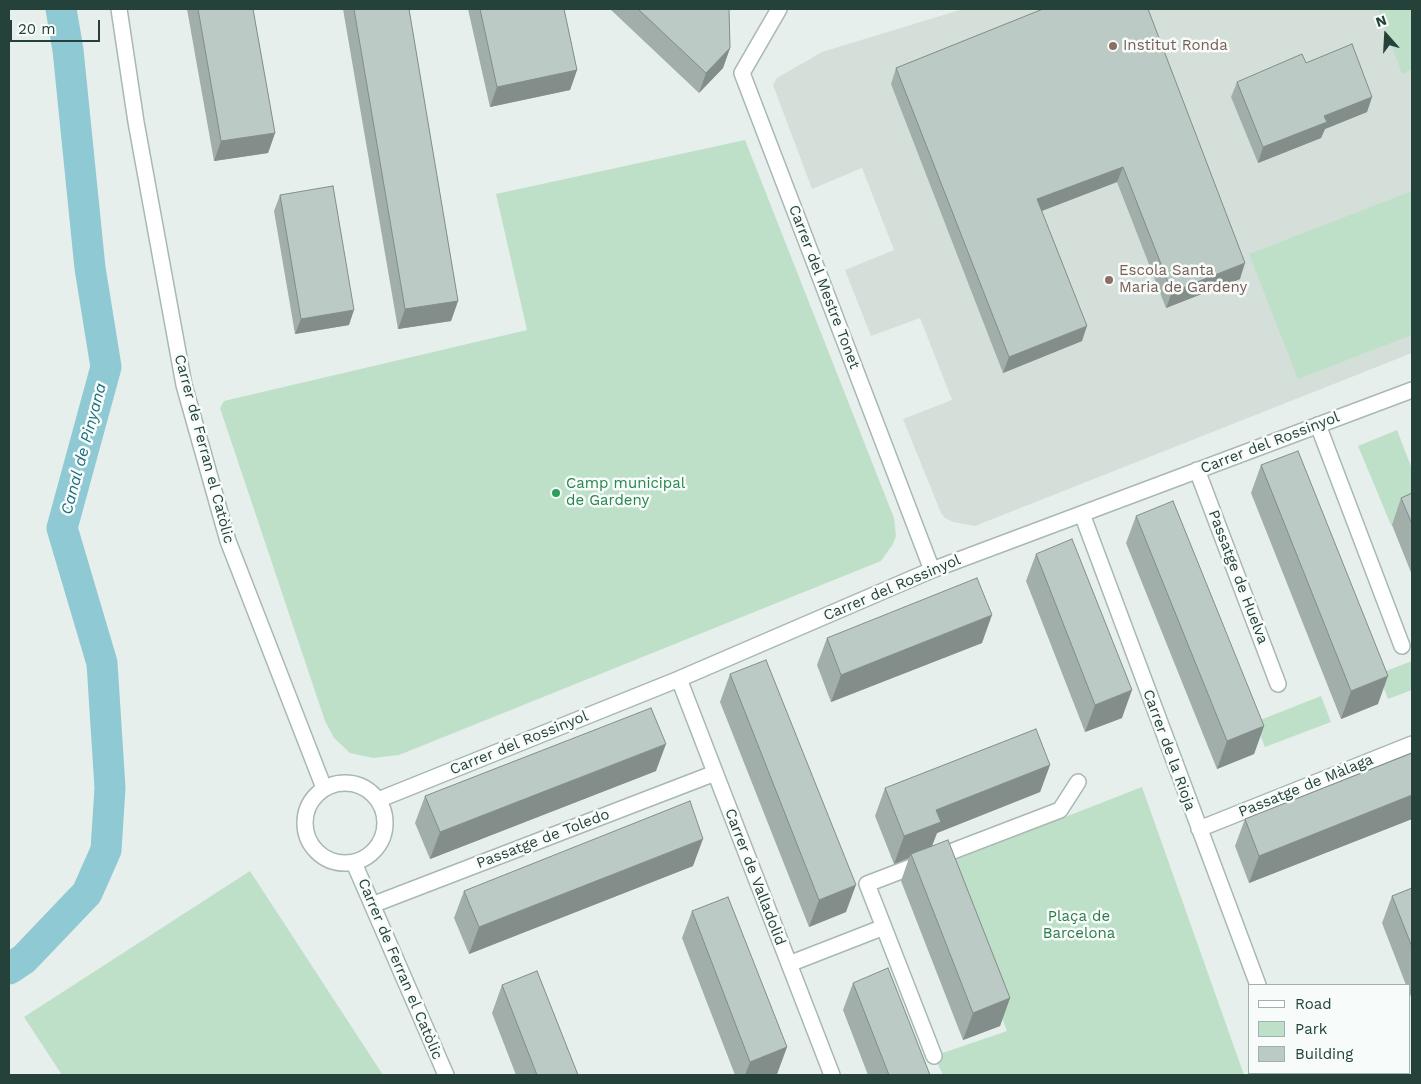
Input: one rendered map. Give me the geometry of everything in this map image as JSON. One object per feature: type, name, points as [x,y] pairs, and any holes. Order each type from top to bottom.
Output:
[{"type":"street","name":"Carrer de Ferran el Catòlic","points":[[119,9],[136,122],[184,385],[228,541],[324,788]]},
{"type":"street","name":"Carrer del Mestre Tonet","points":[[779,9],[742,73],[932,570]]},
{"type":"street","name":"Carrer del Rossinyol","points":[[378,800],[679,679],[932,570],[1412,390]]},
{"type":"street","points":[[1318,425],[1402,646]]},
{"type":"street","name":"Passatge de Huelva","points":[[1197,470],[1278,684]]},
{"type":"street","name":"Carrer de la Rioja","points":[[1082,514],[1258,984]]},
{"type":"street","name":"Carrer de Valladolid","points":[[679,679],[832,1075]]},
{"type":"street","name":"Passatge de Màlaga","points":[[1199,830],[1412,744]]},
{"type":"street","name":"Passatge de Toledo","points":[[372,905],[715,773]]},
{"type":"street","points":[[349,782],[372,792],[378,800],[385,814],[386,827],[376,850],[366,858],[354,863],[341,863],[329,860],[318,853],[310,844],[305,832],[304,819],[307,807],[314,796],[324,788],[336,783],[349,782]]},
{"type":"street","points":[[934,1056],[867,884],[1060,810],[1078,782]]},
{"type":"street","name":"Carrer de Ferran el Catòlic","points":[[354,863],[446,1075]]},
{"type":"street","points":[[789,964],[884,927]]},
{"type":"shaded area","points":[[963,9],[1412,9],[1412,353],[975,526],[953,522],[945,518],[941,513],[903,419],[952,400],[920,318],[871,336],[845,270],[894,250],[862,168],[812,189],[773,85],[777,78],[822,52]]},
{"type":"green space","points":[[1378,9],[1412,9],[1412,70],[1402,74]]},
{"type":"green space","points":[[745,140],[894,518],[896,536],[893,544],[881,561],[399,755],[373,758],[350,753],[334,738],[325,721],[220,408],[224,401],[527,330],[496,194]]},
{"type":"green space","points":[[1412,191],[1412,335],[1298,379],[1249,254]]},
{"type":"green space","points":[[1397,430],[1412,469],[1412,516],[1391,525],[1358,446]]},
{"type":"green space","points":[[1412,661],[1412,690],[1388,699],[1378,674]]},
{"type":"green space","points":[[1321,696],[1331,722],[1265,747],[1255,722]]},
{"type":"green space","name":"Plaça de Barcelona","points":[[1142,787],[1244,1075],[943,1075],[934,1056],[1007,1031],[942,865]]},
{"type":"green space","points":[[250,871],[383,1075],[62,1075],[24,1017]]},
{"type":"building","points":[[198,9],[253,9],[275,133],[221,141]]},
{"type":"building","points":[[354,9],[409,9],[458,301],[405,309]]},
{"type":"building","points":[[480,9],[564,9],[577,70],[497,87]]},
{"type":"building","points":[[638,9],[729,9],[730,48],[706,73]]},
{"type":"building","points":[[1043,9],[1148,9],[1245,263],[1172,292],[1123,167],[1037,199],[1087,326],[1009,357],[896,68]]},
{"type":"building","points":[[1352,44],[1372,97],[1324,116],[1327,122],[1263,147],[1237,82],[1302,54],[1306,63]]},
{"type":"building","points":[[333,186],[354,310],[301,319],[280,195]]},
{"type":"building","points":[[1298,451],[1388,676],[1351,691],[1261,465]]},
{"type":"building","points":[[1412,493],[1412,524],[1401,498]]},
{"type":"building","points":[[1173,501],[1264,726],[1227,741],[1136,516]]},
{"type":"building","points":[[1072,539],[1132,690],[1095,705],[1036,554]]},
{"type":"building","points":[[977,578],[992,615],[841,675],[827,638]]},
{"type":"building","points":[[766,660],[856,885],[819,900],[730,674]]},
{"type":"building","points":[[651,708],[666,744],[440,832],[425,796]]},
{"type":"building","points":[[1036,729],[1050,765],[936,810],[941,822],[904,836],[885,788]]},
{"type":"building","points":[[1412,753],[1412,795],[1259,856],[1245,819]]},
{"type":"building","points":[[690,801],[703,839],[479,927],[464,891]]},
{"type":"building","points":[[948,840],[1010,998],[973,1013],[911,854]]},
{"type":"building","points":[[1412,888],[1412,947],[1392,896]]},
{"type":"building","points":[[728,897],[787,1047],[750,1062],[692,911]]},
{"type":"building","points":[[888,968],[930,1075],[889,1075],[853,983]]},
{"type":"building","points":[[537,971],[578,1075],[537,1075],[502,985]]},
{"type":"waterway","name":"Canal de Pinyana","points":[[9,969],[24,959],[87,893],[106,850],[110,788],[102,663],[62,528],[106,367],[90,268],[68,50],[61,9]]},
{"type":"place","name":"Institut Ronda","points":[[1113,46]]},
{"type":"place","name":"Escola Santa Maria de Gardeny","points":[[1109,280]]},
{"type":"place","name":"Camp municipal de Gardeny","points":[[556,493]]}]
